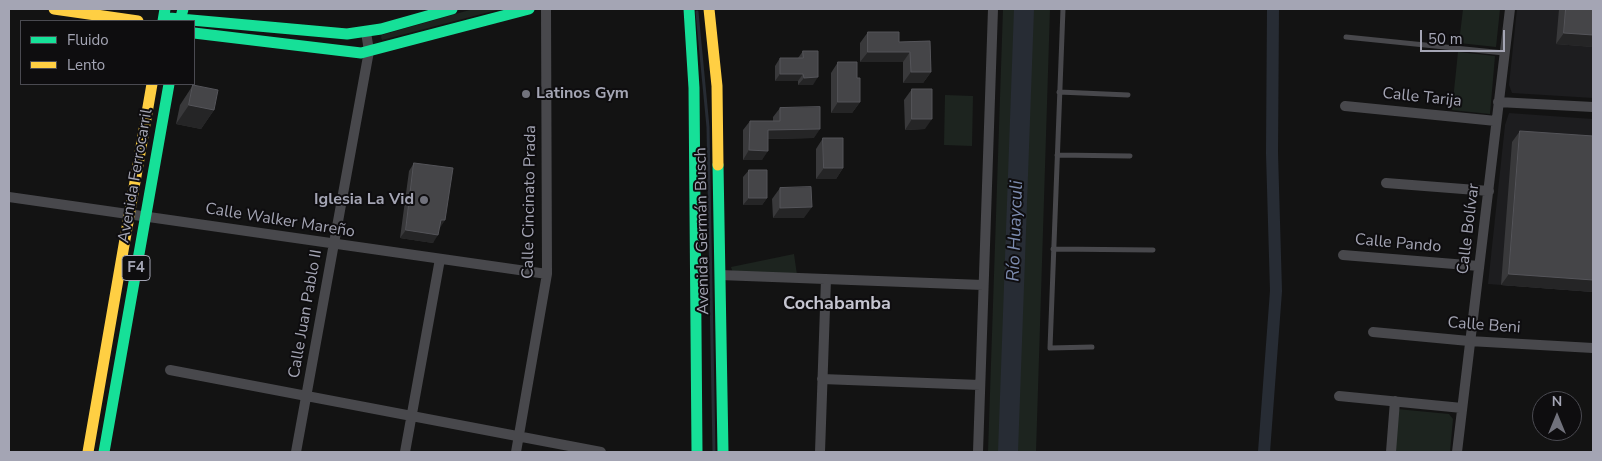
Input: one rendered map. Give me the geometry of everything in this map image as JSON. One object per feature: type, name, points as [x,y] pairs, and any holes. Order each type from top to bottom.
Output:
[{"type":"main road","points":[[54,9],[131,20]]},
{"type":"main road","points":[[162,17],[181,16],[347,34],[366,32],[452,9]]},
{"type":"main road","points":[[195,33],[352,52],[369,51],[529,9]]},
{"type":"main road","name":"Avenida Germán Busch","points":[[689,9],[694,88],[697,452]]},
{"type":"main road","name":"Avenida Germán Busch","points":[[709,9],[717,86],[723,452]]},
{"type":"main road","name":"Avenida Ferrocarril","points":[[88,452],[152,85]]},
{"type":"main road","name":"Avenida Ferrocarril","points":[[104,452],[169,85]]},
{"type":"street","name":"Calle Cincinato Prada","points":[[516,452],[547,274],[546,9]]},
{"type":"street","points":[[978,452],[993,9]]},
{"type":"street","name":"Calle Bolívar","points":[[1457,452],[1510,9]]},
{"type":"street","name":"Calle Juan Pablo II","points":[[296,452],[369,51],[366,32]]},
{"type":"street","points":[[1498,102],[1593,107]]},
{"type":"street","name":"Calle Tarija","points":[[1345,106],[1496,121]]},
{"type":"street","points":[[1386,183],[1489,191]]},
{"type":"street","name":"Calle Walker Mareño","points":[[9,197],[547,274]]},
{"type":"street","name":"Calle Pando","points":[[1343,255],[1479,266]]},
{"type":"street","points":[[405,452],[440,259]]},
{"type":"street","points":[[720,275],[983,284]]},
{"type":"street","points":[[820,452],[826,279]]},
{"type":"street","name":"Calle Beni","points":[[1373,332],[1469,341],[1593,348]]},
{"type":"street","points":[[170,370],[601,452]]},
{"type":"street","points":[[822,379],[980,386]]},
{"type":"street","points":[[1339,396],[1462,408]]},
{"type":"street","points":[[1391,452],[1395,402]]},
{"type":"lane","points":[[1063,9],[1058,92],[1050,348],[1092,347]]},
{"type":"lane","points":[[1346,37],[1506,53]]},
{"type":"lane","points":[[1058,92],[1128,95]]},
{"type":"lane","points":[[1057,155],[1130,156]]},
{"type":"lane","points":[[1053,249],[1153,250]]},
{"type":"shaded area","points":[[473,9],[501,9],[382,40],[381,37],[382,35]]},
{"type":"shaded area","points":[[1003,9],[1050,9],[1036,452],[988,452]]},
{"type":"shaded area","points":[[1463,9],[1500,9],[1496,47],[1459,43]]},
{"type":"shaded area","points":[[1517,9],[1593,9],[1593,98],[1512,93],[1509,85]]},
{"type":"shaded area","points":[[1458,52],[1495,56],[1490,114],[1452,110]]},
{"type":"shaded area","points":[[945,95],[973,96],[972,146],[944,145]]},
{"type":"shaded area","points":[[1509,113],[1593,119],[1593,292],[1488,284],[1505,125]]},
{"type":"shaded area","points":[[794,254],[797,275],[733,273],[731,267]]},
{"type":"shaded area","points":[[1397,409],[1449,414],[1453,419],[1450,452],[1395,452]]},
{"type":"building","points":[[1566,9],[1593,9],[1593,35],[1564,33]]},
{"type":"building","points":[[868,32],[899,32],[899,42],[930,41],[931,72],[911,72],[910,52],[868,52]]},
{"type":"building","points":[[803,51],[818,51],[818,77],[804,78],[803,74],[780,74],[780,58],[803,58]]},
{"type":"building","points":[[838,62],[857,62],[857,78],[860,78],[860,102],[838,102]]},
{"type":"building","points":[[193,85],[218,90],[214,110],[189,105]]},
{"type":"building","points":[[912,89],[932,89],[932,119],[912,119]]},
{"type":"building","points":[[820,107],[820,129],[768,130],[768,151],[749,150],[750,121],[780,121],[780,108]]},
{"type":"building","points":[[1520,131],[1593,136],[1593,280],[1509,274]]},
{"type":"building","points":[[823,138],[843,138],[843,168],[824,168]]},
{"type":"building","name":"Iglesia La Vid","points":[[414,163],[453,168],[445,220],[441,220],[438,235],[406,230]]},
{"type":"building","points":[[749,170],[767,170],[767,198],[749,198]]},
{"type":"building","points":[[811,187],[812,207],[780,208],[780,188]]},
{"type":"waterway","name":"Río Huayculi","points":[[1008,452],[1024,9]]},
{"type":"waterway","points":[[1264,452],[1276,291],[1272,153],[1273,9]]},
{"type":"waterway","points":[[697,12],[708,127],[714,452]]},
{"type":"traffic: fast","points":[[163,20],[165,9]]},
{"type":"traffic: fast","points":[[180,20],[183,9]]},
{"type":"traffic: fast","points":[[195,20],[347,34],[381,29],[452,9]]},
{"type":"traffic: fast","points":[[195,33],[361,53],[529,9]]},
{"type":"traffic: fast","points":[[689,9],[694,88],[697,452]]},
{"type":"traffic: fast","points":[[169,18],[191,20]]},
{"type":"traffic: fast","points":[[104,452],[169,85]]},
{"type":"traffic: fast","points":[[718,165],[723,452]]},
{"type":"traffic: slow","points":[[54,9],[131,20]]},
{"type":"traffic: slow","points":[[709,9],[717,86],[718,165]]},
{"type":"traffic: slow","points":[[88,452],[152,85]]},
{"type":"place","name":"Latinos Gym","points":[[526,94]]},
{"type":"place","name":"Iglesia La Vid","points":[[424,200]]},
{"type":"district","name":"Cochabamba","points":[[837,305]]}]
